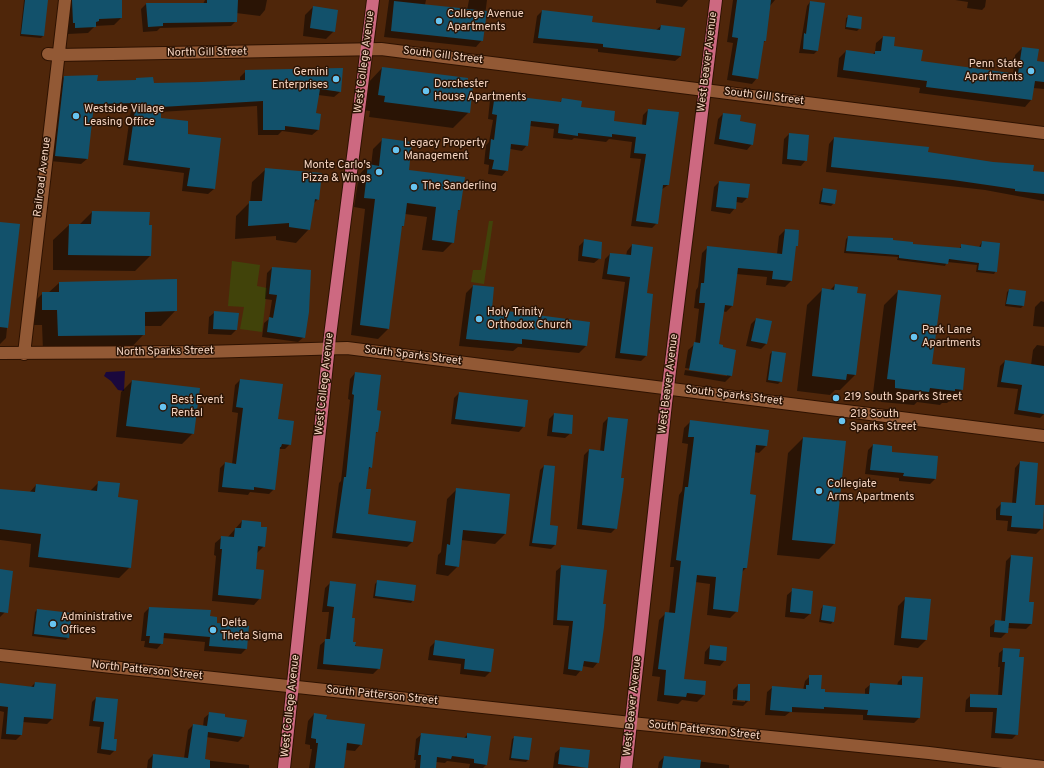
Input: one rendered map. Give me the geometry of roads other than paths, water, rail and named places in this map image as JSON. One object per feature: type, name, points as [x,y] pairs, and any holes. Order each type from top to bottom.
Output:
[{"type":"main road","name":"West College Avenue","points":[[284,768],[329,348],[360,113],[366,50],[373,0]]},
{"type":"main road","name":"West Beaver Avenue","points":[[626,768],[668,388],[716,0]]},
{"type":"street","name":"Railroad Avenue","points":[[24,354],[53,55],[65,0]]},
{"type":"street","name":"North Gill Street","points":[[53,55],[366,50]]},
{"type":"street","name":"South Gill Street","points":[[366,50],[389,50],[1044,132]]},
{"type":"street","name":"North Sparks Street","points":[[0,353],[24,354],[329,348]]},
{"type":"street","name":"South Sparks Street","points":[[329,348],[347,348],[1044,436]]},
{"type":"street","name":"North Patterson Street","points":[[0,655],[293,686]]},
{"type":"street","name":"South Patterson Street","points":[[293,686],[1044,766]]},
{"type":"place","name":"College Avenue Apartments","points":[[439,21]]},
{"type":"place","name":"Penn State Apartments","points":[[1031,71]]},
{"type":"place","name":"Gemini Enterprises","points":[[336,79]]},
{"type":"place","name":"Dorchester House Apartments","points":[[426,91]]},
{"type":"place","name":"Westside Village Leasing Office","points":[[76,116]]},
{"type":"place","name":"Legacy Property Management","points":[[396,150]]},
{"type":"place","name":"Monte Carlo's Pizza & Wings","points":[[379,172]]},
{"type":"place","name":"The Sanderling","points":[[414,187]]},
{"type":"place","name":"Holy Trinity Orthodox Church","points":[[479,319]]},
{"type":"place","name":"Park Lane Apartments","points":[[914,337]]},
{"type":"place","name":"219 South Sparks Street","points":[[836,398]]},
{"type":"place","name":"Best Event Rental","points":[[163,407]]},
{"type":"place","name":"218 South Sparks Street","points":[[842,421]]},
{"type":"place","name":"Collegiate Arms Apartments","points":[[819,491]]},
{"type":"place","name":"Administrative Offices","points":[[53,624]]},
{"type":"place","name":"Delta Theta Sigma","points":[[213,630]]}]
